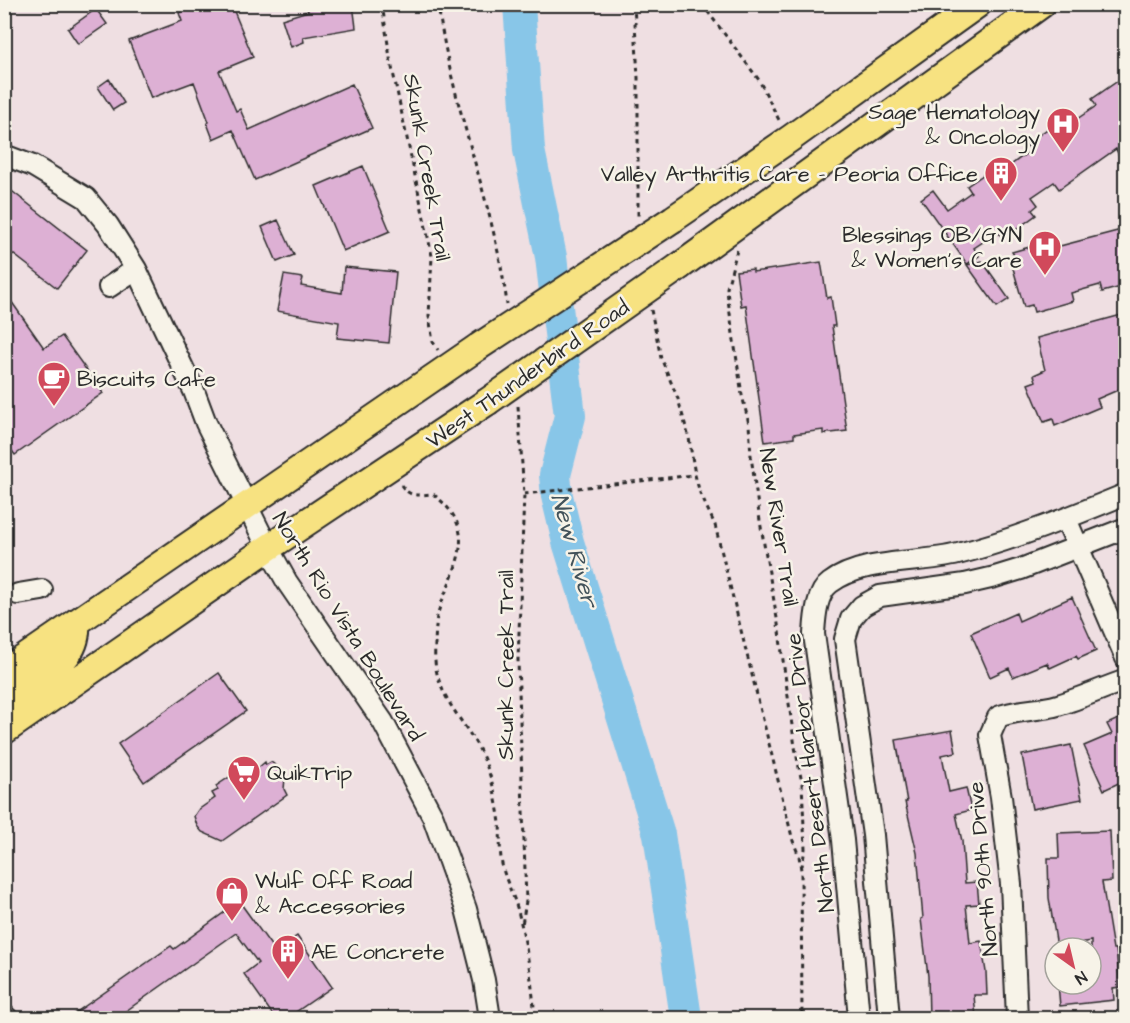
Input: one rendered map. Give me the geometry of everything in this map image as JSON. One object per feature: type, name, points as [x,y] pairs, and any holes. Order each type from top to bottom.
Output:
[{"type":"main road","name":"West Thunderbird Road","points":[[4,672],[478,347],[673,219],[978,4]]},
{"type":"main road","name":"West Thunderbird Road","points":[[4,732],[268,548],[487,402],[680,266],[1042,4]]},
{"type":"main road","points":[[4,703],[63,660],[75,643],[76,622]]},
{"type":"street","name":"North Rio Vista Boulevard","points":[[4,156],[33,166],[86,198],[108,225],[136,269],[194,391],[206,423],[268,548],[287,582],[383,722],[433,817],[447,850],[469,918],[484,980],[490,1018]]},
{"type":"street","points":[[109,287],[136,269]]},
{"type":"street","name":"North Desert Harbor Drive","points":[[859,1018],[843,840],[814,634],[815,617],[823,593],[828,584],[858,570],[954,555],[1013,539],[1125,494]]},
{"type":"street","points":[[1066,519],[1125,658]]},
{"type":"street","points":[[889,1018],[873,835],[845,639],[851,619],[862,606],[880,596],[965,584],[1021,569],[1125,528]]},
{"type":"street","points":[[18,594],[42,590]]},
{"type":"street","name":"North 90th Drive","points":[[1017,1018],[1011,884],[1001,797],[990,735],[998,717],[1011,712],[1059,705],[1125,680]]},
{"type":"street","points":[[4,1015],[7,1018]]},
{"type":"path","name":"Skunk Creek Trail","points":[[382,4],[397,92],[432,256],[429,296],[434,342],[434,379]]},
{"type":"path","name":"Skunk Creek Trail","points":[[438,4],[449,69],[496,243],[506,296]]},
{"type":"path","points":[[634,4],[638,78],[637,209]]},
{"type":"path","points":[[702,4],[759,80],[775,115],[791,138]]},
{"type":"path","name":"New River Trail","points":[[737,225],[738,249],[727,288],[728,300],[742,395],[749,424],[760,521],[802,783],[805,849],[801,870]]},
{"type":"path","name":"New River Trail","points":[[651,311],[661,358],[678,399],[689,438],[700,493],[715,525],[793,841],[799,856],[802,1018]]},
{"type":"path","name":"Skunk Creek Trail","points":[[518,404],[524,494],[518,660],[526,901],[522,925]]},
{"type":"path","name":"Skunk Creek Trail","points":[[390,468],[409,494],[417,496],[433,494],[444,503],[452,512],[460,532],[457,563],[436,619],[434,658],[436,671],[447,699],[486,762],[500,825],[502,864],[518,907],[527,946],[535,1018]]},
{"type":"path","points":[[524,494],[695,476]]},
{"type":"building","points":[[200,4],[231,4],[253,57],[219,71],[236,111],[240,109],[249,130],[352,84],[372,128],[255,180],[233,130],[213,139],[194,82],[151,98],[129,41],[182,21],[179,13]]},
{"type":"building","points":[[307,4],[353,4],[356,28],[303,37],[304,42],[291,47],[282,19],[308,11]]},
{"type":"building","points":[[96,9],[107,24],[78,44],[68,29]]},
{"type":"building","points":[[1125,76],[1125,169],[1116,149],[1059,189],[1054,182],[1032,197],[1038,205],[1032,210],[1036,215],[1003,239],[998,232],[974,248],[979,256],[967,264],[921,199],[933,190],[947,209],[971,192],[967,186],[999,164],[1004,170],[1031,150],[1026,144],[1066,116],[1071,123],[1096,106],[1092,99]]},
{"type":"building","points":[[109,79],[124,103],[113,110],[98,87]]},
{"type":"building","points":[[363,166],[390,231],[343,251],[316,186]]},
{"type":"building","points":[[4,185],[87,250],[57,288],[4,247]]},
{"type":"building","points":[[278,220],[294,255],[277,262],[262,227]]},
{"type":"building","points":[[1125,229],[1125,286],[1102,292],[1100,285],[1071,293],[1073,301],[1034,312],[1032,305],[1024,307],[1011,261],[1017,260],[1012,252],[1054,240],[1056,247]]},
{"type":"building","points":[[982,261],[1009,299],[997,307],[967,265]]},
{"type":"building","points":[[821,262],[827,298],[831,297],[835,326],[832,326],[847,431],[823,434],[823,430],[794,434],[794,438],[765,442],[746,305],[741,306],[736,271],[753,269],[753,272]]},
{"type":"building","points":[[344,267],[396,272],[389,343],[337,338],[339,322],[277,311],[284,275],[303,278],[301,286],[342,293]]},
{"type":"building","points":[[4,291],[44,348],[62,336],[103,393],[15,455],[4,440]]},
{"type":"building","points":[[1125,314],[1125,387],[1097,399],[1100,407],[1055,426],[1053,419],[1044,422],[1028,384],[1036,381],[1034,375],[1045,370],[1037,338]]},
{"type":"building","points":[[1072,597],[1096,651],[1078,659],[1076,656],[1050,668],[1047,663],[1013,677],[1009,668],[990,677],[971,633],[1016,613],[1019,621]]},
{"type":"building","name":"QuikTrip","points":[[219,673],[246,711],[144,782],[118,744]]},
{"type":"building","points":[[1125,716],[1125,780],[1104,790],[1084,746],[1112,734],[1107,724]]},
{"type":"building","points":[[952,730],[956,752],[942,755],[949,792],[966,788],[971,810],[956,814],[962,841],[965,883],[977,882],[979,904],[966,905],[970,943],[981,941],[986,972],[987,995],[974,995],[976,1018],[929,1018],[928,976],[921,919],[923,918],[917,853],[905,802],[907,802],[896,740]]},
{"type":"building","points":[[1071,745],[1082,799],[1032,809],[1022,755]]},
{"type":"building","name":"QuikTrip","points":[[265,762],[266,765],[271,762],[280,769],[285,778],[284,789],[287,795],[222,841],[202,832],[194,816],[198,810],[215,798],[212,793],[218,790],[216,786],[243,768],[246,772],[256,765],[258,768]]},
{"type":"building","points":[[1110,831],[1112,881],[1102,882],[1113,949],[1116,949],[1120,987],[1113,988],[1114,1000],[1060,1006],[1059,996],[1103,996],[1103,936],[1055,936],[1049,898],[1048,858],[1059,858],[1058,833]]},
{"type":"building","points":[[236,897],[275,951],[297,936],[332,987],[287,1018],[275,1018],[244,974],[258,963],[236,933],[116,1018],[68,1018],[171,946],[174,949],[226,911],[223,907]]},
{"type":"waterway","name":"New River","points":[[519,4],[529,150],[551,257],[570,416],[555,475],[557,496],[568,542],[659,834],[686,1018]]},
{"type":"place","name":"Sage Hematology & Oncology","points":[[1063,153]]},
{"type":"place","name":"Valley Arthritis Care - Peoria Office","points":[[1001,202]]},
{"type":"place","name":"Blessings OB/GYN & Women's Care","points":[[1045,276]]},
{"type":"place","name":"Biscuits Cafe","points":[[54,407]]},
{"type":"place","name":"QuikTrip","points":[[244,801]]},
{"type":"place","name":"Wulf Off Road & Accessories","points":[[232,922]]},
{"type":"place","name":"AE Concrete","points":[[288,980]]}]
